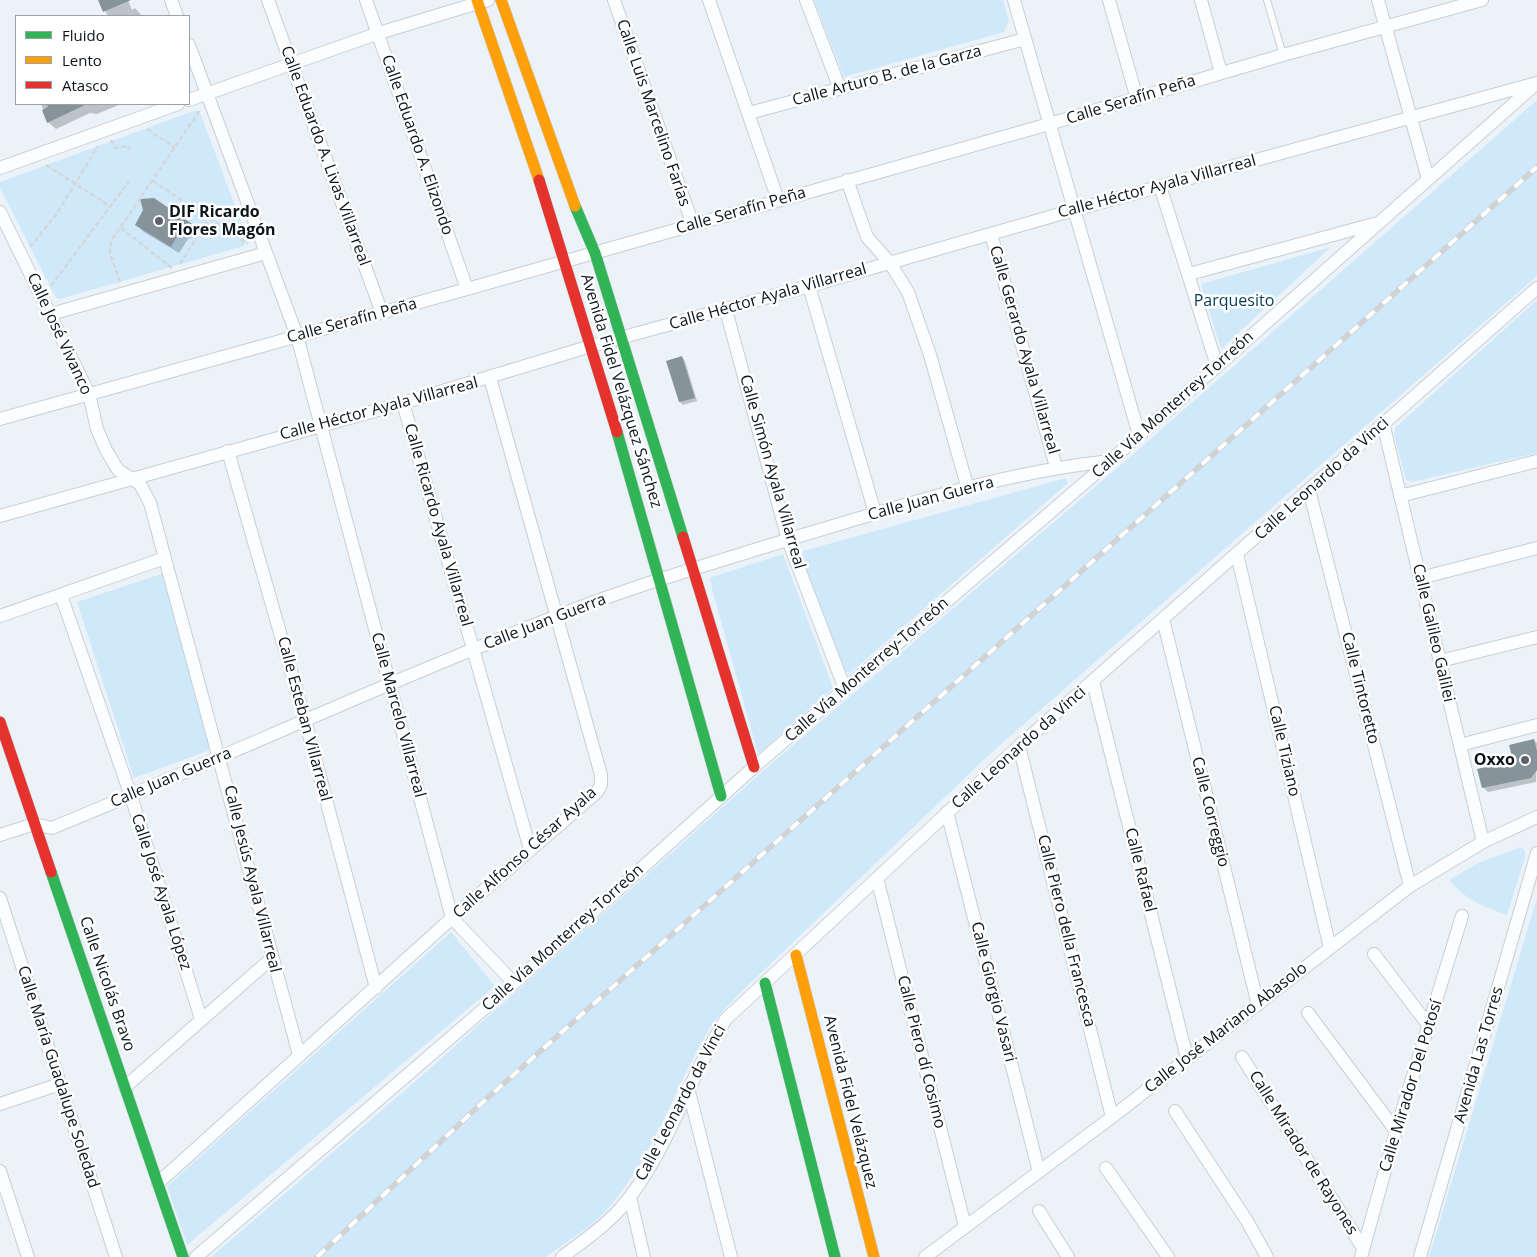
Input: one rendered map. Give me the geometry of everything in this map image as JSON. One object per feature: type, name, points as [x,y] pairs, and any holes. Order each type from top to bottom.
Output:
[{"type":"street","points":[[171,0],[177,15]]},
{"type":"street","name":"Calle Eduardo A. Livas Villarreal","points":[[268,0],[382,313]]},
{"type":"street","name":"Calle Eduardo A. Elizondo","points":[[366,0],[467,289]]},
{"type":"street","name":"Avenida Fidel Velázquez Sánchez","points":[[501,0],[582,226],[595,253],[754,767]]},
{"type":"street","name":"Calle Luis Marcelino Farías","points":[[614,0],[693,225]]},
{"type":"street","points":[[709,0],[778,200]]},
{"type":"street","points":[[806,0],[840,89]]},
{"type":"street","points":[[1014,0],[1139,435]]},
{"type":"street","points":[[1109,0],[1137,98]]},
{"type":"street","points":[[1201,0],[1221,73]]},
{"type":"street","points":[[1378,0],[1428,178]]},
{"type":"street","name":"Calle Serafín Peña","points":[[1,416],[89,394],[564,262],[1049,124],[1283,54],[1482,0]]},
{"type":"street","points":[[190,100],[378,32],[481,1]]},
{"type":"street","name":"Avenida Fidel Velázquez Sánchez","points":[[481,1],[591,346],[660,578],[721,796]]},
{"type":"street","name":"Calle Arturo B. de la Garza","points":[[749,113],[1025,39]]},
{"type":"street","name":"Calle Marcelo Villarreal","points":[[190,48],[297,336],[452,918],[514,983]]},
{"type":"street","name":"Calle Héctor Ayala Villarreal","points":[[0,516],[490,378],[622,337],[726,310],[1411,116],[1537,83]]},
{"type":"street","name":"Calle Vía Monterrey-Torreón","points":[[196,1257],[514,983],[721,796],[1110,461],[1537,83]]},
{"type":"street","points":[[0,168],[175,105]]},
{"type":"street","points":[[848,180],[867,237],[890,263],[908,292],[927,346],[968,489]]},
{"type":"street","points":[[1160,186],[1189,274],[1216,366]]},
{"type":"street","name":"Calle José Vivanco","points":[[0,212],[89,394],[97,429],[106,450],[118,470],[132,478]]},
{"type":"street","points":[[1189,274],[1377,223]]},
{"type":"street","name":"Calle Gerardo Ayala Villarreal","points":[[991,234],[1056,467]]},
{"type":"street","points":[[51,314],[266,253]]},
{"type":"street","points":[[809,286],[875,513]]},
{"type":"street","name":"Calle Leonardo da Vinci","points":[[562,1257],[607,1222],[630,1197],[657,1154],[726,1019],[1020,746],[1537,288]]},
{"type":"street","name":"Calle Simón Ayala Villarreal","points":[[726,310],[788,540],[845,689]]},
{"type":"street","name":"Calle Alfonso César Ayala","points":[[158,1184],[452,918],[597,792],[601,785],[601,775],[490,378]]},
{"type":"street","name":"Calle Ricardo Ayala Villarreal","points":[[403,403],[530,849]]},
{"type":"street","name":"Calle Galileo Galilei","points":[[1383,424],[1483,842]]},
{"type":"street","name":"Calle Esteban Villarreal","points":[[228,451],[306,720],[376,988]]},
{"type":"street","name":"Calle Juan Guerra","points":[[0,835],[34,824],[52,828],[131,796],[390,683],[557,616],[660,578],[875,513],[1056,467],[1110,461]]},
{"type":"street","points":[[1400,496],[1537,461]]},
{"type":"street","name":"Calle Jesús Ayala Villarreal","points":[[132,478],[140,484],[150,503],[221,757],[272,958],[299,1055]]},
{"type":"street","name":"Calle Tintoretto","points":[[1309,490],[1410,886]]},
{"type":"street","points":[[1420,578],[1537,548]]},
{"type":"street","name":"Calle Tiziano","points":[[1237,554],[1330,948]]},
{"type":"street","points":[[0,616],[165,558]]},
{"type":"street","name":"Calle José Ayala López","points":[[60,594],[131,796],[201,1019]]},
{"type":"street","name":"Calle Correggio","points":[[1163,619],[1258,1005]]},
{"type":"street","points":[[1440,661],[1537,636]]},
{"type":"street","name":"Calle Rafael","points":[[1093,682],[1186,1058]]},
{"type":"street","name":"Calle Nicolás Bravo","points":[[0,722],[183,1257]]},
{"type":"street","points":[[1460,745],[1537,725]]},
{"type":"street","name":"Calle Piero della Francesca","points":[[1020,746],[1112,1117]]},
{"type":"street","name":"Calle Giorgio Vasari","points":[[947,812],[1039,1172]]},
{"type":"street","name":"Calle José Mariano Abasolo","points":[[925,1257],[1112,1117],[1410,886],[1483,842],[1537,816]]},
{"type":"street","name":"Avenida Las Torres","points":[[1420,1257],[1537,853]]},
{"type":"street","name":"Calle Piero dí Cosimo","points":[[877,878],[965,1226]]},
{"type":"street","name":"Calle María Guadalupe Soledad","points":[[0,898],[116,1257]]},
{"type":"street","name":"Calle Mirador Del Potosí","points":[[1362,1253],[1396,1131],[1462,916]]},
{"type":"street","points":[[1374,954],[1429,1026]]},
{"type":"street","name":"Avenida Fidel Velázquez","points":[[796,955],[874,1257]]},
{"type":"street","points":[[125,1087],[272,958]]},
{"type":"street","points":[[765,983],[835,1257]]},
{"type":"street","points":[[1308,1013],[1396,1131]]},
{"type":"street","name":"Calle Mirador de Rayones","points":[[1242,1057],[1362,1253]]},
{"type":"street","points":[[0,1104],[60,1084]]},
{"type":"street","points":[[689,1092],[731,1257]]},
{"type":"street","points":[[1175,1111],[1247,1221],[1266,1257]]},
{"type":"street","points":[[1106,1168],[1168,1257]]},
{"type":"street","points":[[0,1171],[28,1257]]},
{"type":"street","points":[[630,1197],[644,1257]]},
{"type":"street","points":[[1039,1211],[1068,1257]]},
{"type":"lane","points":[[1267,0],[1283,54]]},
{"type":"path","points":[[120,284],[110,248],[111,241],[200,110]]},
{"type":"path","points":[[144,128],[175,148]]},
{"type":"path","points":[[111,140],[115,148],[127,146],[131,149]]},
{"type":"path","points":[[28,248],[56,215],[100,144]]},
{"type":"path","points":[[45,164],[110,206]]},
{"type":"path","points":[[48,289],[129,181]]},
{"type":"path","points":[[153,181],[248,244]]},
{"type":"path","points":[[178,267],[209,218]]},
{"type":"path","points":[[120,228],[173,268]]},
{"type":"green space","points":[[814,0],[1003,0],[1009,21],[1004,32],[844,77]]},
{"type":"green space","points":[[1537,100],[1537,276],[991,753],[740,993],[711,1026],[640,1163],[612,1204],[597,1219],[546,1257],[211,1257],[417,1080],[763,771],[1130,457]]},
{"type":"green space","points":[[196,110],[201,115],[248,240],[244,246],[60,299],[56,298],[0,188],[0,182]]},
{"type":"green space","name":"Parquesito","points":[[1331,247],[1221,349],[1201,284]]},
{"type":"green space","points":[[1537,300],[1537,453],[1412,482],[1406,480],[1394,435],[1395,428]]},
{"type":"green space","points":[[1066,478],[1068,483],[850,673],[845,671],[802,556],[803,551]]},
{"type":"green space","points":[[783,554],[833,688],[758,754],[709,578]]},
{"type":"green space","points":[[164,573],[210,750],[134,778],[77,602]]},
{"type":"green space","points":[[1521,847],[1525,850],[1525,857],[1507,915],[1475,902],[1462,893],[1449,880],[1478,863]]},
{"type":"green space","points":[[1537,898],[1537,1257],[1429,1257]]},
{"type":"green space","points":[[451,932],[495,986],[187,1245],[167,1186]]},
{"type":"building","points":[[98,0],[131,0],[103,12]]},
{"type":"building","points":[[47,105],[85,105],[47,123],[42,110],[48,107]]},
{"type":"building","name":"DIF Ricardo Flores Magón","points":[[154,198],[195,226],[180,231],[171,247],[135,225],[143,210],[140,199]]},
{"type":"building","points":[[682,356],[695,398],[679,402],[666,361]]},
{"type":"building","points":[[1534,739],[1537,751],[1537,770],[1531,778],[1482,788],[1477,769],[1513,761],[1509,745]]},
{"type":"railway","points":[[317,1257],[483,1102],[1537,167]]},
{"type":"traffic: fast","points":[[575,206],[595,253],[683,537]]},
{"type":"traffic: fast","points":[[617,432],[721,796]]},
{"type":"traffic: fast","points":[[51,872],[183,1257]]},
{"type":"traffic: fast","points":[[765,983],[835,1257]]},
{"type":"traffic: slow","points":[[477,0],[539,180]]},
{"type":"traffic: slow","points":[[501,0],[575,206]]},
{"type":"traffic: slow","points":[[796,955],[874,1257]]},
{"type":"traffic: jam","points":[[539,180],[617,432]]},
{"type":"traffic: jam","points":[[683,537],[754,767]]},
{"type":"traffic: jam","points":[[0,722],[51,872]]},
{"type":"place","name":"DIF Ricardo Flores Magón","points":[[159,221]]},
{"type":"place","name":"Oxxo","points":[[1525,760]]}]
